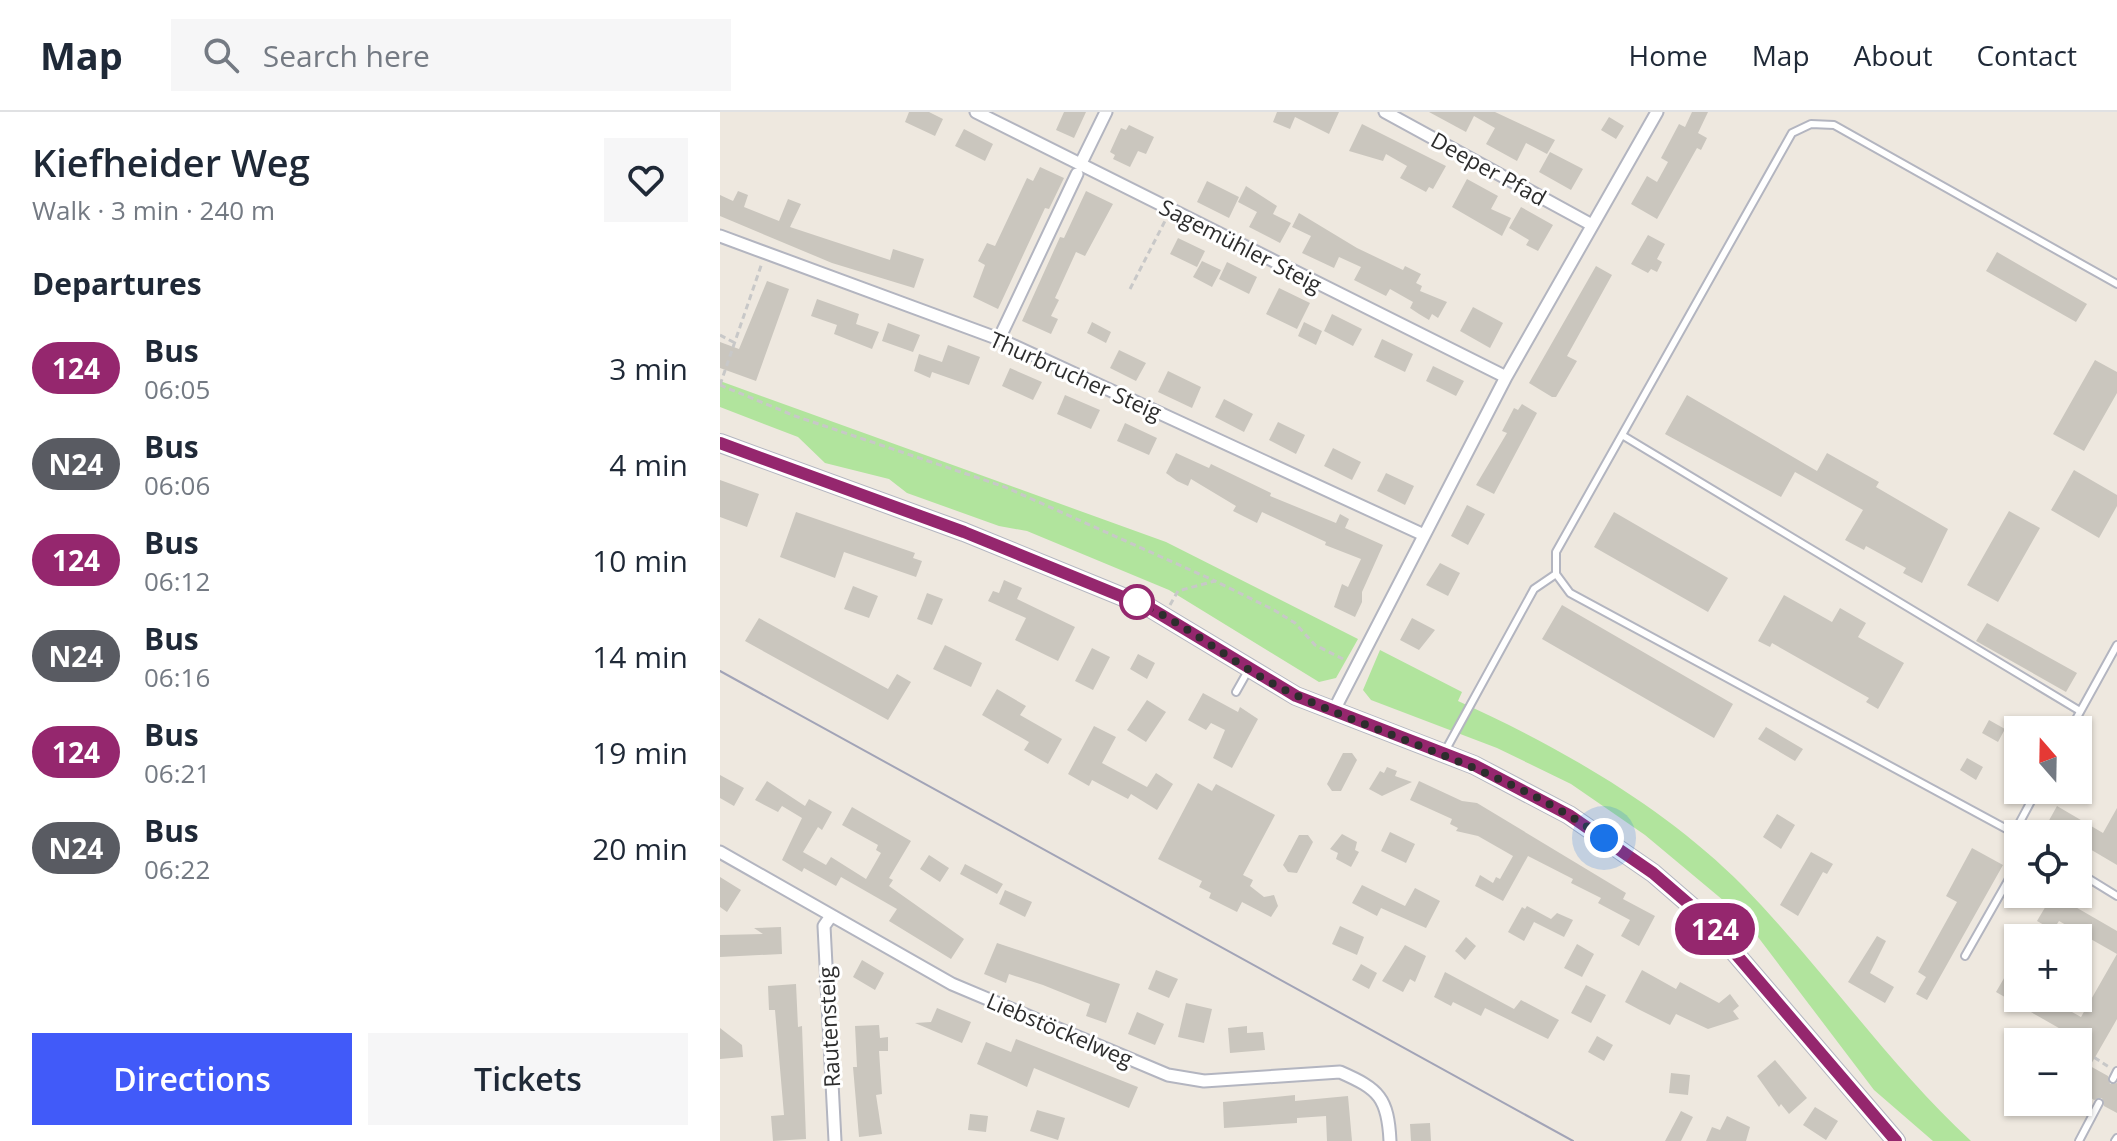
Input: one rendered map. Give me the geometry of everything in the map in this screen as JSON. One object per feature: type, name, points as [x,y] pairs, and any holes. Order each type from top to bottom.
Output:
[{"type":"main road","points":[[720,443],[1041,561],[1163,615],[1249,669],[1333,712],[1504,779],[1569,815],[1686,900],[1731,947],[1896,1141]]},
{"type":"street","name":"Sagemühler Steig","points":[[976,112],[1079,169],[1171,210],[1506,377]]},
{"type":"street","points":[[999,339],[1106,112]]},
{"type":"street","name":"Deeper Pfad","points":[[1385,112],[1592,225]]},
{"type":"street","points":[[1333,712],[1506,377],[1657,112]]},
{"type":"street","name":"Thurbrucher Steig","points":[[720,236],[999,339],[1424,535]]},
{"type":"street","name":"Liebstöckelweg","points":[[720,852],[952,984],[1168,1075],[1204,1081],[1340,1072],[1377,1092],[1387,1108],[1390,1141]]},
{"type":"street","name":"Rautensteig","points":[[831,916],[824,926],[835,1141]]},
{"type":"lane","points":[[2004,828],[1570,593],[1556,574],[1556,552],[1792,133],[1811,124],[1834,125],[2117,284]]},
{"type":"lane","points":[[1622,435],[2080,711]]},
{"type":"lane","points":[[1444,753],[1534,589],[1556,574]]},
{"type":"lane","points":[[2077,716],[2117,645]]},
{"type":"lane","points":[[1236,692],[1249,669]]},
{"type":"lane","points":[[2092,881],[2117,896]]},
{"type":"lane","points":[[1965,956],[2004,888]]},
{"type":"lane","points":[[2110,1078],[2117,1071]]},
{"type":"lane","points":[[2079,1141],[2099,1103]]},
{"type":"path","points":[[1130,289],[1171,210]]},
{"type":"path","points":[[765,255],[720,385],[795,416],[1005,487],[1274,610],[1295,623],[1315,645],[1357,666]]},
{"type":"path","points":[[720,335],[735,343]]},
{"type":"path","points":[[1163,615],[1178,591],[1215,581]]},
{"type":"path","points":[[2092,1056],[2110,1066],[2110,1078]]},
{"type":"green space","points":[[720,381],[1166,542],[1358,639],[1336,678],[1319,682],[1169,590],[1027,531],[999,526],[907,493],[889,479],[825,463],[798,437],[720,407]]},
{"type":"green space","points":[[1380,650],[1462,692],[1458,701],[1572,758],[1680,830],[1743,886],[1911,1080],[1971,1141],[1933,1141],[1874,1090],[1742,916],[1645,835],[1571,784],[1497,748],[1371,700],[1363,690]]},
{"type":"building","points":[[909,112],[929,112],[943,119],[935,136],[905,122]]},
{"type":"building","points":[[1064,112],[1086,112],[1074,138],[1056,130]]},
{"type":"building","points":[[1277,112],[1339,112],[1329,134],[1295,117],[1290,129],[1273,122]]},
{"type":"building","points":[[1429,112],[1495,112],[1555,140],[1547,154],[1526,143],[1517,161],[1486,144],[1495,128],[1474,116],[1466,132]]},
{"type":"building","points":[[1692,112],[1708,112],[1698,133],[1707,138],[1701,150],[1697,148],[1657,219],[1631,204],[1647,176],[1657,182],[1668,162],[1661,158],[1679,124],[1685,127]]},
{"type":"building","points":[[1609,117],[1624,126],[1616,139],[1601,130]]},
{"type":"building","points":[[1362,124],[1446,166],[1433,189],[1429,187],[1426,192],[1400,178],[1407,166],[1386,154],[1383,161],[1349,151]]},
{"type":"building","points":[[1129,125],[1154,137],[1146,154],[1138,151],[1130,167],[1113,159],[1115,155],[1110,152],[1121,128],[1126,130]]},
{"type":"building","points":[[964,129],[993,144],[985,161],[955,146]]},
{"type":"building","points":[[1550,152],[1583,169],[1571,190],[1539,172]]},
{"type":"building","points":[[1040,167],[1064,178],[1049,209],[1045,208],[998,309],[973,297],[985,265],[978,261],[987,243],[995,246],[1027,178],[1033,181]]},
{"type":"building","points":[[1467,179],[1498,196],[1491,209],[1511,218],[1502,236],[1452,207]]},
{"type":"building","points":[[1207,181],[1239,197],[1229,218],[1197,202]]},
{"type":"building","points":[[1246,186],[1277,206],[1273,214],[1291,223],[1280,243],[1249,227],[1257,212],[1238,202]]},
{"type":"building","points":[[738,191],[748,195],[744,207],[779,221],[788,199],[801,204],[790,227],[890,260],[893,249],[924,259],[914,288],[832,263],[720,216],[720,195],[733,201]]},
{"type":"building","points":[[1086,191],[1113,204],[1085,256],[1076,252],[1055,298],[1059,300],[1051,316],[1058,319],[1051,334],[1022,321],[1060,237],[1064,238]]},
{"type":"building","points":[[1521,207],[1553,225],[1538,251],[1526,245],[1529,240],[1509,228]]},
{"type":"building","points":[[1299,213],[1357,248],[1403,270],[1405,266],[1421,274],[1416,283],[1422,286],[1420,291],[1447,302],[1438,318],[1432,314],[1429,320],[1419,314],[1410,308],[1413,302],[1390,289],[1386,296],[1354,280],[1361,267],[1339,257],[1334,268],[1302,253],[1311,236],[1292,227]]},
{"type":"building","points":[[1648,235],[1665,244],[1657,259],[1662,262],[1657,272],[1651,269],[1648,273],[1631,264]]},
{"type":"building","points":[[1178,238],[1205,251],[1197,267],[1170,254]]},
{"type":"building","points":[[1997,252],[2087,304],[2076,322],[1986,271]]},
{"type":"building","points":[[1202,261],[1221,270],[1212,287],[1193,277]]},
{"type":"building","points":[[1227,262],[1257,277],[1249,294],[1219,279]]},
{"type":"building","points":[[1596,266],[1612,275],[1567,356],[1577,361],[1556,397],[1552,397],[1529,383]]},
{"type":"building","points":[[767,281],[789,289],[756,381],[720,368],[720,342],[739,349]]},
{"type":"building","points":[[1279,288],[1310,303],[1297,329],[1266,314]]},
{"type":"building","points":[[817,299],[859,314],[856,324],[879,332],[872,349],[834,334],[837,325],[811,316]]},
{"type":"building","points":[[1473,307],[1503,323],[1490,348],[1460,331]]},
{"type":"building","points":[[1332,314],[1362,329],[1353,346],[1324,331]]},
{"type":"building","points":[[1092,322],[1111,332],[1106,343],[1087,333]]},
{"type":"building","points":[[1304,322],[1322,331],[1316,345],[1298,336]]},
{"type":"building","points":[[888,323],[920,335],[913,352],[882,341]]},
{"type":"building","points":[[1382,339],[1413,354],[1405,372],[1374,357]]},
{"type":"building","points":[[948,345],[980,357],[969,385],[932,372],[930,378],[914,371],[919,354],[942,362]]},
{"type":"building","points":[[1119,350],[1146,363],[1136,381],[1110,368]]},
{"type":"building","points":[[2095,360],[2117,372],[2117,393],[2084,451],[2053,434]]},
{"type":"building","points":[[1433,366],[1464,381],[1456,396],[1426,381]]},
{"type":"building","points":[[1010,368],[1042,382],[1033,400],[1002,386]]},
{"type":"building","points":[[1168,371],[1201,387],[1192,408],[1158,392]]},
{"type":"building","points":[[1065,395],[1100,410],[1091,429],[1057,414]]},
{"type":"building","points":[[1687,395],[1817,471],[1827,453],[1879,482],[1876,487],[1948,529],[1922,583],[1903,573],[1906,568],[1866,546],[1864,550],[1845,540],[1863,510],[1795,472],[1781,497],[1665,434]]},
{"type":"building","points":[[1224,399],[1253,414],[1244,432],[1215,417]]},
{"type":"building","points":[[1522,404],[1537,413],[1494,494],[1476,485],[1507,433],[1502,431],[1514,408],[1518,410]]},
{"type":"building","points":[[1278,422],[1305,435],[1296,454],[1269,440]]},
{"type":"building","points":[[1125,423],[1157,438],[1149,455],[1117,441]]},
{"type":"building","points":[[1333,448],[1361,462],[1352,480],[1324,466]]},
{"type":"building","points":[[1176,453],[1209,468],[1211,464],[1271,493],[1270,496],[1336,523],[1340,514],[1349,519],[1345,528],[1383,545],[1362,592],[1362,602],[1355,617],[1334,607],[1342,584],[1348,587],[1361,559],[1325,545],[1326,542],[1262,512],[1257,523],[1233,511],[1236,506],[1191,479],[1188,486],[1177,481],[1166,473]]},
{"type":"building","points":[[2074,470],[2117,495],[2117,506],[2099,538],[2051,510]]},
{"type":"building","points":[[1386,473],[1414,486],[1405,505],[1377,491]]},
{"type":"building","points":[[720,480],[759,494],[747,527],[720,517]]},
{"type":"building","points":[[1467,505],[1485,514],[1468,545],[1451,536]]},
{"type":"building","points":[[2009,511],[2040,528],[1998,602],[1967,585]]},
{"type":"building","points":[[796,512],[915,553],[913,558],[922,561],[916,577],[844,552],[835,578],[780,557]]},
{"type":"building","points":[[1614,512],[1728,578],[1708,612],[1594,547]]},
{"type":"building","points":[[1440,563],[1460,573],[1448,596],[1426,585]]},
{"type":"building","points":[[1004,580],[1022,588],[1017,599],[1075,627],[1058,661],[1015,640],[1026,618],[988,601],[993,591],[999,593]]},
{"type":"building","points":[[853,586],[878,596],[869,618],[844,609]]},
{"type":"building","points":[[927,593],[943,599],[932,625],[917,619]]},
{"type":"building","points":[[1784,595],[1832,622],[1840,608],[1866,623],[1858,637],[1904,663],[1878,709],[1866,702],[1869,698],[1772,643],[1770,647],[1758,641]]},
{"type":"building","points":[[1562,605],[1733,704],[1714,738],[1542,639]]},
{"type":"building","points":[[759,618],[888,689],[897,674],[911,682],[888,720],[745,641]]},
{"type":"building","points":[[1412,618],[1435,630],[1419,650],[1400,640]]},
{"type":"building","points":[[1987,623],[2077,673],[2066,692],[1976,641]]},
{"type":"building","points":[[945,645],[982,663],[971,687],[933,669]]},
{"type":"building","points":[[1092,648],[1110,657],[1093,690],[1075,681]]},
{"type":"building","points":[[1138,654],[1155,663],[1147,679],[1130,669]]},
{"type":"building","points":[[997,689],[1026,706],[1020,715],[1062,739],[1048,764],[1024,750],[1029,742],[982,715]]},
{"type":"building","points":[[1203,693],[1238,712],[1240,707],[1258,719],[1232,768],[1213,758],[1225,730],[1211,723],[1206,730],[1188,720]]},
{"type":"building","points":[[1147,700],[1166,712],[1146,742],[1127,730]]},
{"type":"building","points":[[1989,720],[2004,728],[1998,742],[1982,733]]},
{"type":"building","points":[[1094,726],[1116,737],[1102,763],[1147,787],[1156,773],[1173,784],[1157,810],[1131,794],[1128,799],[1092,780],[1089,786],[1068,774]]},
{"type":"building","points":[[1766,727],[1803,749],[1795,761],[1758,739]]},
{"type":"building","points":[[1343,753],[1352,753],[1357,760],[1341,791],[1332,791],[1327,784]]},
{"type":"building","points":[[1967,758],[1983,767],[1976,780],[1960,770]]},
{"type":"building","points":[[1387,767],[1397,771],[1395,776],[1412,782],[1382,796],[1369,789],[1380,771],[1384,773]]},
{"type":"building","points":[[720,775],[744,788],[734,806],[720,798]]},
{"type":"building","points":[[767,781],[805,806],[809,799],[832,812],[822,830],[818,827],[803,852],[826,865],[831,857],[866,879],[881,853],[876,850],[878,845],[842,825],[852,807],[911,841],[889,878],[893,880],[889,886],[964,939],[951,959],[889,921],[897,909],[841,877],[836,886],[782,860],[802,818],[782,806],[778,812],[755,800]]},
{"type":"building","points":[[1419,781],[1462,801],[1477,803],[1626,893],[1623,899],[1655,916],[1639,946],[1621,936],[1630,920],[1598,903],[1601,898],[1571,883],[1573,879],[1528,856],[1503,901],[1475,886],[1480,875],[1493,883],[1496,877],[1500,879],[1513,856],[1478,836],[1456,831],[1458,828],[1450,824],[1452,819],[1410,800]]},
{"type":"building","points":[[1198,783],[1212,791],[1216,784],[1275,815],[1243,875],[1253,880],[1250,886],[1264,897],[1274,895],[1278,906],[1271,917],[1242,902],[1237,912],[1209,898],[1211,893],[1199,887],[1202,881],[1158,859]]},
{"type":"building","points":[[2057,806],[2081,820],[2049,820]]},
{"type":"building","points":[[2117,808],[2117,865],[2092,850],[2092,827],[2103,833]]},
{"type":"building","points":[[1777,814],[1795,825],[1781,849],[1763,837]]},
{"type":"building","points":[[1390,832],[1415,844],[1406,863],[1381,851]]},
{"type":"building","points":[[1342,834],[1357,842],[1355,850],[1359,852],[1351,867],[1336,859],[1338,853],[1330,849]]},
{"type":"building","points":[[1299,835],[1308,835],[1313,842],[1297,873],[1288,872],[1283,865]]},
{"type":"building","points":[[1972,848],[2003,865],[1927,1000],[1916,994],[1926,977],[1918,972],[1957,902],[1946,896]]},
{"type":"building","points":[[1811,852],[1833,864],[1827,874],[1823,872],[1798,916],[1780,905]]},
{"type":"building","points":[[929,855],[949,868],[940,882],[920,869]]},
{"type":"building","points":[[965,864],[1003,884],[997,894],[960,874]]},
{"type":"building","points":[[720,877],[741,890],[727,912],[720,907]]},
{"type":"building","points":[[1362,885],[1405,906],[1415,888],[1440,901],[1426,928],[1381,908],[1377,916],[1352,903]]},
{"type":"building","points":[[1005,890],[1032,902],[1025,917],[999,904]]},
{"type":"building","points":[[1527,906],[1551,919],[1557,913],[1573,920],[1564,937],[1534,922],[1524,941],[1508,932],[1522,907],[1525,909]]},
{"type":"building","points":[[2045,908],[2077,908],[2117,931],[2117,954],[2092,940],[2092,924],[2064,924],[2059,921],[2057,924],[2042,924],[2037,921]]},
{"type":"building","points":[[1340,926],[1364,937],[1357,955],[1332,944]]},
{"type":"building","points":[[781,927],[782,954],[720,957],[720,935],[763,934],[754,928]]},
{"type":"building","points":[[1877,936],[1886,941],[1870,973],[1894,987],[1885,1003],[1848,982]]},
{"type":"building","points":[[1466,937],[1476,946],[1465,960],[1455,951]]},
{"type":"building","points":[[997,943],[1120,984],[1106,1023],[1086,1016],[1090,1004],[1043,985],[1009,974],[1006,983],[984,974]]},
{"type":"building","points":[[1577,944],[1594,954],[1582,977],[1564,968]]},
{"type":"building","points":[[1405,945],[1426,956],[1415,982],[1410,979],[1403,992],[1382,981]]},
{"type":"building","points":[[2117,954],[2117,1019],[2092,1063],[2092,1028],[2059,1028],[2031,1012],[2072,1012],[2081,1017],[2084,1012],[2092,1012],[2092,998]]},
{"type":"building","points":[[862,960],[884,973],[875,990],[853,977]]},
{"type":"building","points":[[1361,964],[1377,973],[1369,989],[1352,980]]},
{"type":"building","points":[[1156,970],[1178,979],[1169,998],[1148,989]]},
{"type":"building","points":[[1642,970],[1676,989],[1680,982],[1719,1003],[1730,994],[1739,1006],[1733,1011],[1739,1019],[1708,1029],[1676,1014],[1670,1025],[1640,1010],[1625,1002]]},
{"type":"building","points":[[1445,972],[1514,1009],[1521,1000],[1559,1020],[1548,1039],[1485,1008],[1481,1016],[1453,1002],[1451,1006],[1434,997]]},
{"type":"building","points":[[2004,978],[2004,997],[1996,992]]},
{"type":"building","points":[[796,984],[798,1027],[802,1026],[806,1139],[773,1141],[771,1116],[784,1115],[775,1010],[769,1010],[768,986]]},
{"type":"building","points":[[1586,985],[1606,995],[1591,1023],[1571,1013]]},
{"type":"building","points":[[1186,1003],[1212,1009],[1204,1043],[1178,1037]]},
{"type":"building","points":[[937,1008],[971,1022],[962,1043],[915,1023],[931,1022]]},
{"type":"building","points":[[1137,1012],[1164,1024],[1155,1045],[1128,1034]]},
{"type":"building","points":[[879,1025],[880,1038],[888,1037],[888,1051],[879,1051],[882,1094],[876,1095],[882,1134],[859,1137],[853,1067],[857,1067],[855,1026]]},
{"type":"building","points":[[1247,1026],[1247,1033],[1263,1032],[1265,1050],[1230,1053],[1228,1028]]},
{"type":"building","points":[[720,1028],[742,1045],[743,1057],[720,1059]]},
{"type":"building","points":[[1597,1036],[1613,1045],[1604,1061],[1588,1052]]},
{"type":"building","points":[[1016,1039],[1138,1087],[1129,1108],[1034,1068],[1027,1087],[977,1064],[986,1042],[1011,1052]]},
{"type":"building","points":[[1775,1060],[1807,1098],[1789,1114],[1781,1104],[1779,1107],[1757,1076]]},
{"type":"building","points":[[2092,1067],[2108,1076],[2110,1084],[2117,1083],[2117,1113],[2104,1106],[2102,1098],[2094,1100]]},
{"type":"building","points":[[1671,1073],[1690,1075],[1688,1095],[1669,1093]]},
{"type":"building","points":[[1295,1095],[1295,1101],[1348,1096],[1352,1141],[1327,1141],[1326,1116],[1297,1118],[1297,1123],[1224,1128],[1223,1102]]},
{"type":"building","points":[[1815,1107],[1838,1121],[1826,1140],[1803,1125]]},
{"type":"building","points":[[1037,1110],[1065,1118],[1058,1140],[1030,1131]]},
{"type":"building","points":[[1681,1111],[1693,1117],[1681,1141],[1665,1141]]},
{"type":"building","points":[[970,1114],[988,1116],[986,1132],[968,1130]]},
{"type":"building","points":[[1727,1116],[1750,1127],[1746,1141],[1706,1141],[1712,1127],[1720,1130]]},
{"type":"building","points":[[1430,1123],[1431,1141],[1411,1141],[1410,1124]]},
{"type":"tram line","points":[[720,671],[1573,1141]]},
{"type":"bus line","name":"124","points":[[720,443],[1041,561],[1150,608],[1188,628],[1296,696],[1474,765],[1569,815],[1653,873],[1705,918],[1896,1141]]},
{"type":"route","points":[[1137,602],[1188,628],[1296,696],[1489,772],[1544,800],[1604,838]]}]
